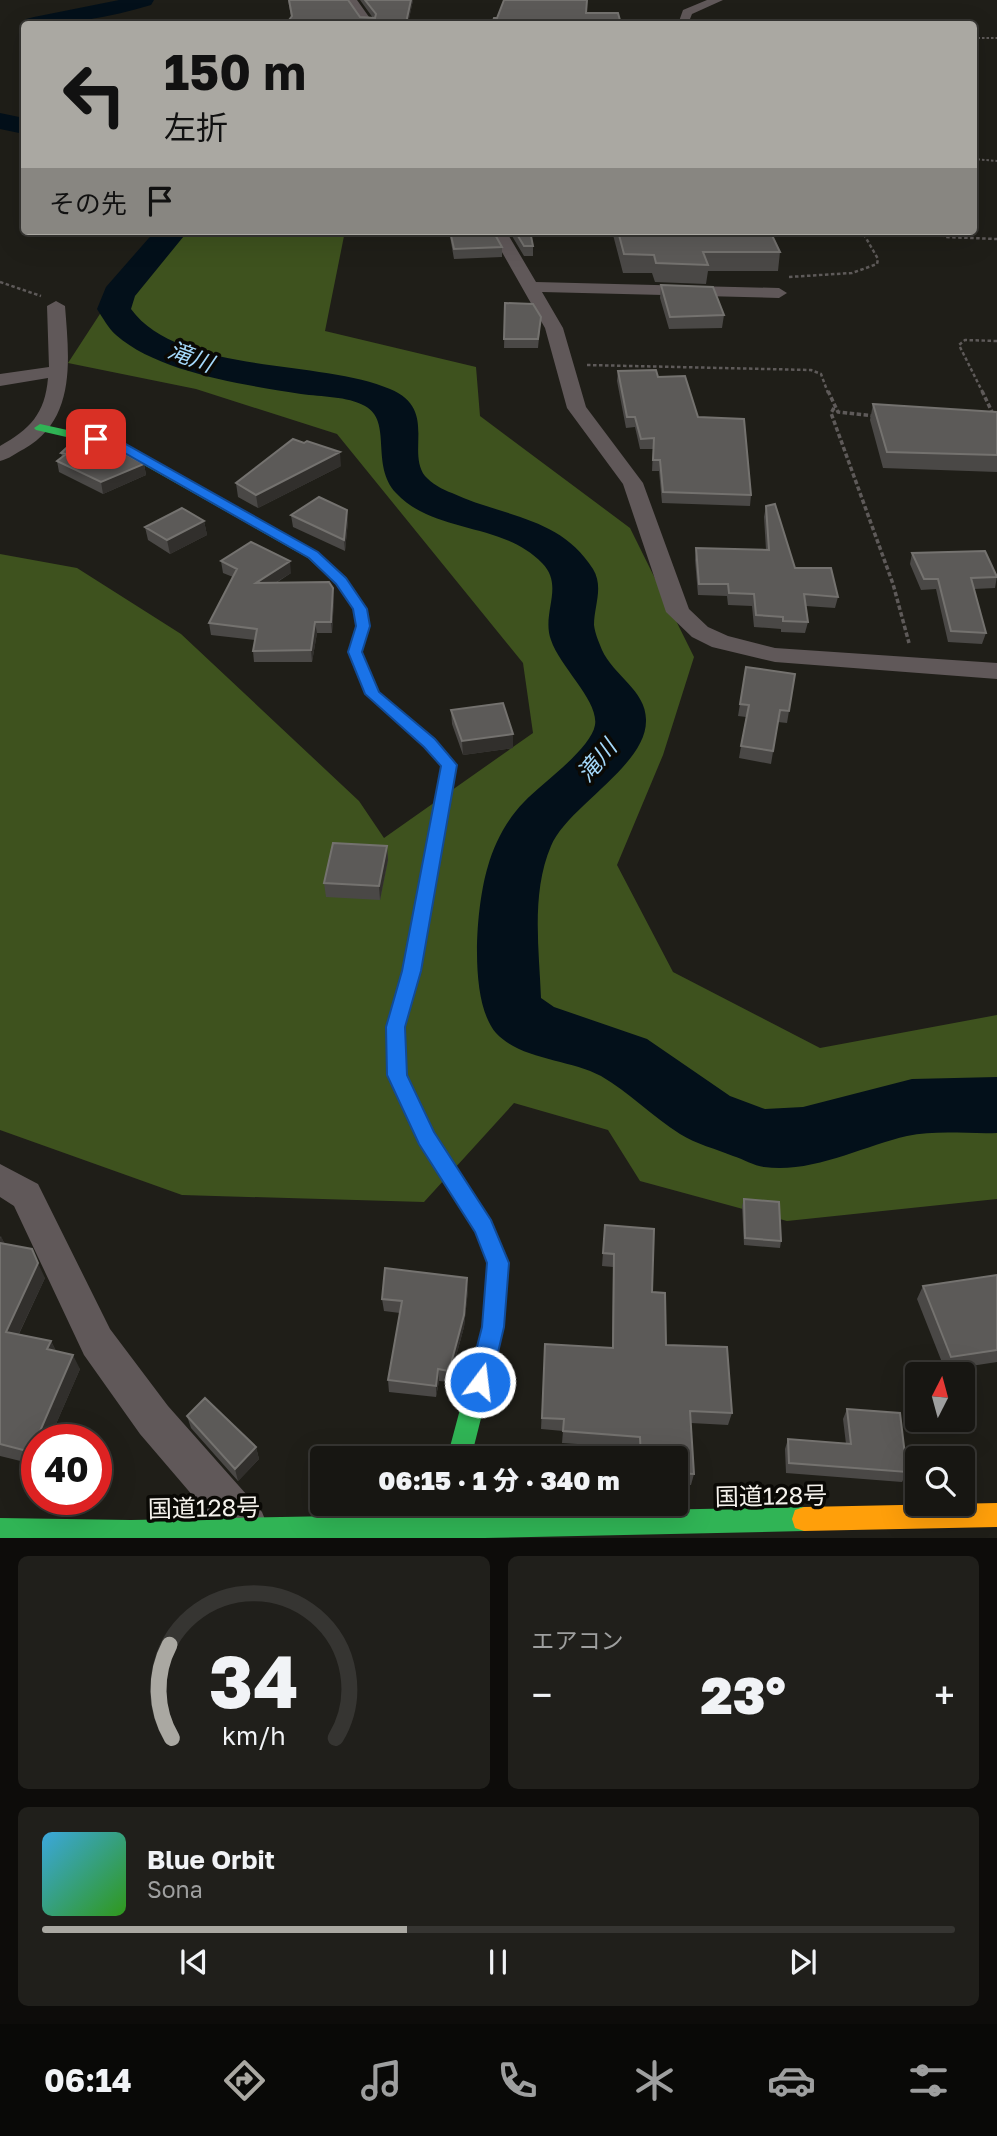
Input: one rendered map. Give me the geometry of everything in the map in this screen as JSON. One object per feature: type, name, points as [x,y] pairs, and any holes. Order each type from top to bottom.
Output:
[{"type":"main road","points":[[40,428],[118,444],[313,555],[341,581],[360,609],[363,626],[355,652],[372,694],[430,743],[449,765],[412,971],[396,1027],[397,1075],[427,1138],[483,1227],[498,1263],[493,1327],[462,1446]]},
{"type":"main road","name":"国道128号","points":[[688,1515],[997,1515]]},
{"type":"main road","name":"国道128号","points":[[0,1530],[249,1529],[429,1516]]},
{"type":"street","points":[[351,0],[367,21]]},
{"type":"street","points":[[684,21],[687,12],[718,0]]},
{"type":"street","points":[[500,235],[554,328],[577,408],[633,483],[678,612],[700,632],[720,642],[775,655],[997,671]]},
{"type":"street","points":[[531,287],[779,293]]},
{"type":"street","points":[[0,455],[40,428],[53,404],[57,371],[56,306]]},
{"type":"street","points":[[0,380],[57,371]]},
{"type":"street","points":[[0,1179],[26,1195],[97,1342],[154,1420],[249,1529]]},
{"type":"path","points":[[977,38],[997,38]]},
{"type":"path","points":[[977,159],[997,160]]},
{"type":"path","points":[[788,277],[852,273],[877,264],[878,259],[864,235]]},
{"type":"path","points":[[942,235],[997,240]]},
{"type":"path","points":[[0,282],[22,287],[56,306]]},
{"type":"path","points":[[990,423],[994,417],[959,345],[965,340],[997,341]]},
{"type":"path","points":[[565,365],[811,370],[821,374],[834,408],[846,414],[887,417]]},
{"type":"path","points":[[834,408],[831,413],[892,583],[914,664]]},
{"type":"green space","points":[[151,235],[344,235],[325,331],[476,367],[480,416],[630,528],[694,657],[663,755],[617,865],[673,972],[820,1048],[997,1015],[997,1199],[787,1221],[640,1181],[608,1130],[514,1103],[424,1202],[182,1195],[0,1130],[0,554],[77,568],[181,634],[359,801],[384,838],[533,733],[523,663],[337,434],[196,389],[68,363]]},
{"type":"building","points":[[289,0],[348,0],[360,17],[375,18],[376,14],[365,0],[411,0],[406,21],[288,21],[292,16]]},
{"type":"building","points":[[504,0],[587,0],[586,13],[618,13],[620,21],[493,21],[497,18]]},
{"type":"building","points":[[451,235],[495,235],[502,247],[454,249]]},
{"type":"building","points":[[517,235],[531,235],[533,246],[524,246]]},
{"type":"building","points":[[619,235],[772,235],[780,252],[703,252],[708,265],[656,263],[654,255],[624,254]]},
{"type":"building","points":[[661,285],[713,287],[724,315],[670,317]]},
{"type":"building","points":[[505,303],[533,304],[541,317],[538,339],[504,339]]},
{"type":"building","points":[[656,370],[658,377],[685,376],[698,417],[744,419],[751,495],[663,492],[660,460],[653,460],[654,438],[641,439],[635,417],[627,417],[618,371]]},
{"type":"building","points":[[873,404],[997,412],[997,455],[887,452]]},
{"type":"building","points":[[78,437],[106,443],[144,464],[101,482],[57,461],[66,454],[61,453]]},
{"type":"building","points":[[293,439],[340,452],[256,495],[236,483]]},
{"type":"building","points":[[319,497],[347,510],[344,540],[291,515]]},
{"type":"building","points":[[775,504],[795,568],[831,568],[838,597],[804,594],[808,622],[783,621],[783,617],[756,615],[754,594],[729,593],[728,584],[699,584],[696,548],[769,550],[766,506]]},
{"type":"building","points":[[182,508],[204,521],[167,540],[145,527]]},
{"type":"building","points":[[251,542],[290,561],[256,583],[329,582],[333,588],[331,622],[315,622],[311,650],[253,651],[257,629],[209,623],[237,569],[221,561]]},
{"type":"building","points":[[985,551],[997,577],[971,578],[986,633],[951,631],[938,579],[924,579],[912,553]]},
{"type":"building","points":[[746,667],[795,674],[789,711],[780,710],[773,751],[741,746],[749,705],[740,704]]},
{"type":"building","points":[[503,703],[513,734],[462,741],[451,710]]},
{"type":"building","points":[[333,843],[387,846],[379,886],[324,883]]},
{"type":"building","points":[[744,1199],[779,1202],[781,1241],[745,1238]]},
{"type":"building","points":[[605,1225],[654,1229],[652,1292],[665,1293],[666,1345],[727,1347],[732,1413],[690,1411],[694,1474],[688,1474],[688,1446],[640,1446],[640,1437],[563,1431],[564,1419],[542,1418],[545,1344],[613,1348],[614,1254],[603,1253]]},
{"type":"building","points":[[0,1243],[32,1249],[38,1263],[6,1332],[51,1341],[47,1349],[73,1355],[43,1424],[21,1424],[21,1449],[0,1444]]},
{"type":"building","points":[[385,1268],[467,1278],[464,1315],[449,1371],[438,1369],[436,1386],[388,1380],[402,1301],[382,1299]]},
{"type":"building","points":[[997,1275],[997,1350],[951,1357],[923,1286]]},
{"type":"building","points":[[205,1398],[256,1447],[235,1469],[187,1416]]},
{"type":"building","points":[[847,1409],[900,1413],[905,1472],[789,1463],[788,1439],[851,1444]]},
{"type":"waterway","name":"滝川","points":[[51,21],[107,11],[143,0]]},
{"type":"waterway","name":"滝川","points":[[0,121],[21,125]]},
{"type":"waterway","name":"滝川","points":[[169,235],[118,294],[114,309],[126,326],[146,340],[201,362],[262,376],[357,391],[383,400],[398,418],[401,464],[411,485],[428,498],[449,508],[516,528],[538,538],[557,552],[572,571],[576,585],[572,635],[584,662],[614,699],[621,720],[619,731],[600,759],[535,825],[516,866],[511,888],[508,933],[510,1001],[517,1014],[535,1028],[580,1040],[624,1058],[707,1116],[764,1138],[803,1136],[912,1107],[997,1105]]},
{"type":"traffic: fast","points":[[40,428],[118,445],[313,555],[341,581],[360,609],[363,626],[355,652],[372,694],[393,712]]},
{"type":"traffic: fast","points":[[428,1140],[483,1227],[498,1263],[493,1327],[462,1446]]},
{"type":"traffic: fast","points":[[0,1530],[131,1532],[804,1519]]},
{"type":"traffic: slow","points":[[393,712],[430,743],[449,765],[412,971],[396,1027],[397,1075],[428,1140]]},
{"type":"traffic: slow","points":[[804,1519],[997,1515]]},
{"type":"route","points":[[96,439],[118,444],[313,555],[341,581],[360,609],[363,626],[355,652],[372,694],[430,743],[449,765],[412,971],[396,1027],[397,1075],[427,1138],[483,1227],[498,1263],[493,1327],[480,1382]]}]
